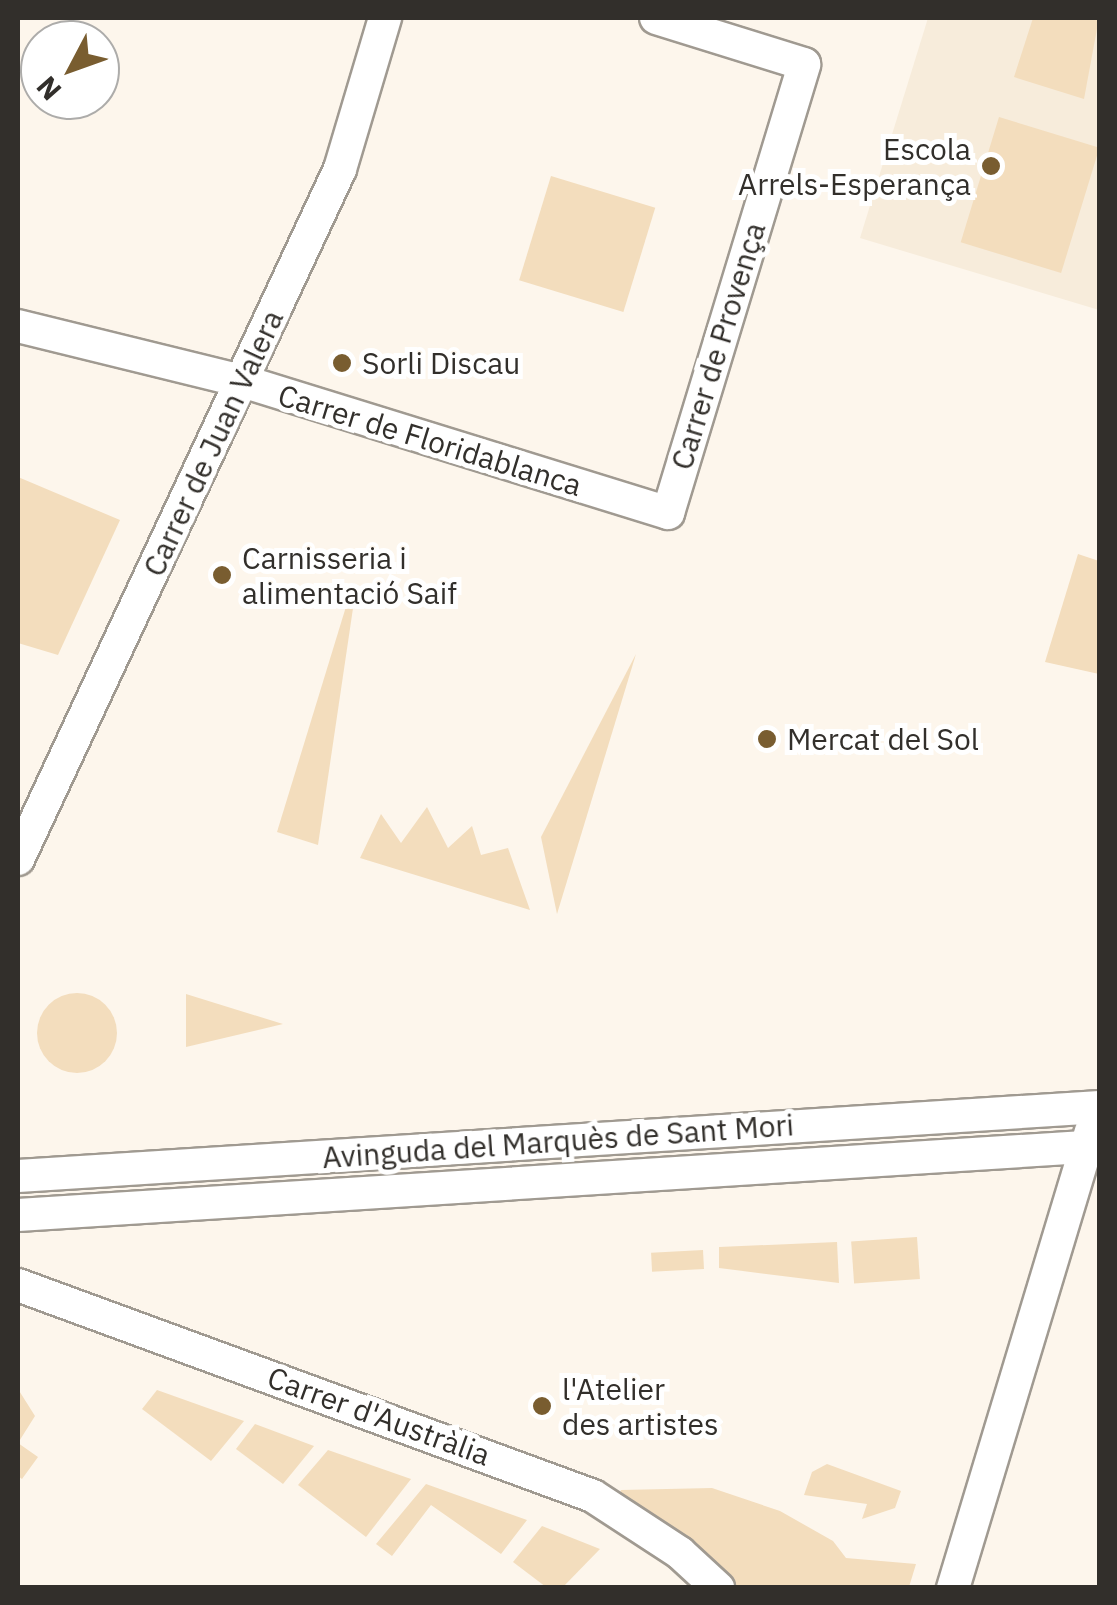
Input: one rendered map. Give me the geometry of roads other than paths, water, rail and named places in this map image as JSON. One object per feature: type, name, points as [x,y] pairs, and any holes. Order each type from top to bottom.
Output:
[{"type":"street","name":"Carrer de Juan Valera","points":[[18,858],[340,169],[385,18]]},
{"type":"street","name":"Carrer de Provença","points":[[656,18],[804,64],[668,513]]},
{"type":"street","name":"Carrer de Floridablanca","points":[[18,326],[242,381],[668,513]]},
{"type":"street","points":[[952,1588],[1093,1147],[1099,1104]]},
{"type":"street","name":"Avinguda del Marquès de Sant Mori","points":[[18,1176],[1099,1104]]},
{"type":"street","name":"Avinguda del Marquès de Sant Mori","points":[[18,1215],[1093,1147]]},
{"type":"street","name":"Carrer d'Austràlia","points":[[18,1285],[593,1496],[680,1552],[718,1588]]},
{"type":"place","name":"Escola Arrels-Esperança","points":[[991,166]]},
{"type":"place","name":"Sorli Discau","points":[[342,363]]},
{"type":"place","name":"Carnisseria i alimentació Saif","points":[[222,575]]},
{"type":"place","name":"Mercat del Sol","points":[[767,739]]},
{"type":"place","name":"l'Atelier des artistes","points":[[542,1406]]}]
